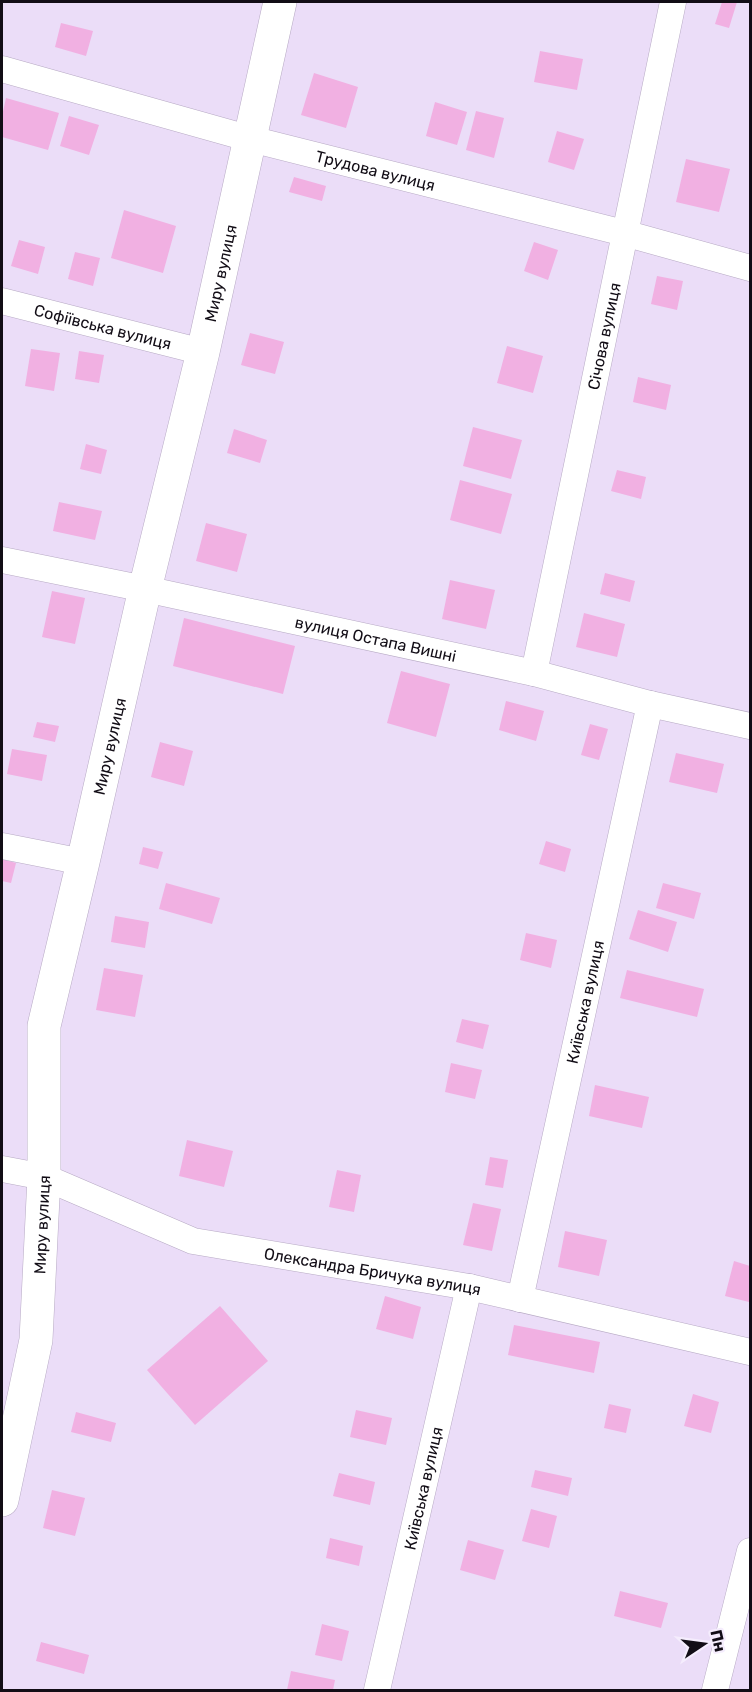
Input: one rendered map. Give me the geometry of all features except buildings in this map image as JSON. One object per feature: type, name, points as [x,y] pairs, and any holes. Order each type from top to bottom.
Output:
[{"type":"main road","name":"Миру вулиця","points":[[2,1500],[36,1340],[44,1177],[44,1026],[145,589],[203,352],[280,2]]},
{"type":"street","name":"Січова вулиця","points":[[534,673],[673,2]]},
{"type":"street","name":"Трудова вулиця","points":[[2,69],[251,139],[624,233],[750,268]]},
{"type":"street","name":"Софіївська вулиця","points":[[2,301],[203,352]]},
{"type":"street","name":"вулиця Остапа Вишні","points":[[2,560],[534,673],[650,704],[750,726]]},
{"type":"street","name":"Київська вулиця","points":[[520,1299],[650,704]]},
{"type":"street","points":[[2,846],[83,862]]},
{"type":"street","name":"Олександра Бричука вулиця","points":[[2,1169],[44,1177],[193,1241],[469,1287],[750,1352]]},
{"type":"street","name":"Київська вулиця","points":[[376,1690],[469,1287]]},
{"type":"street","points":[[715,1690],[750,1551]]}]
